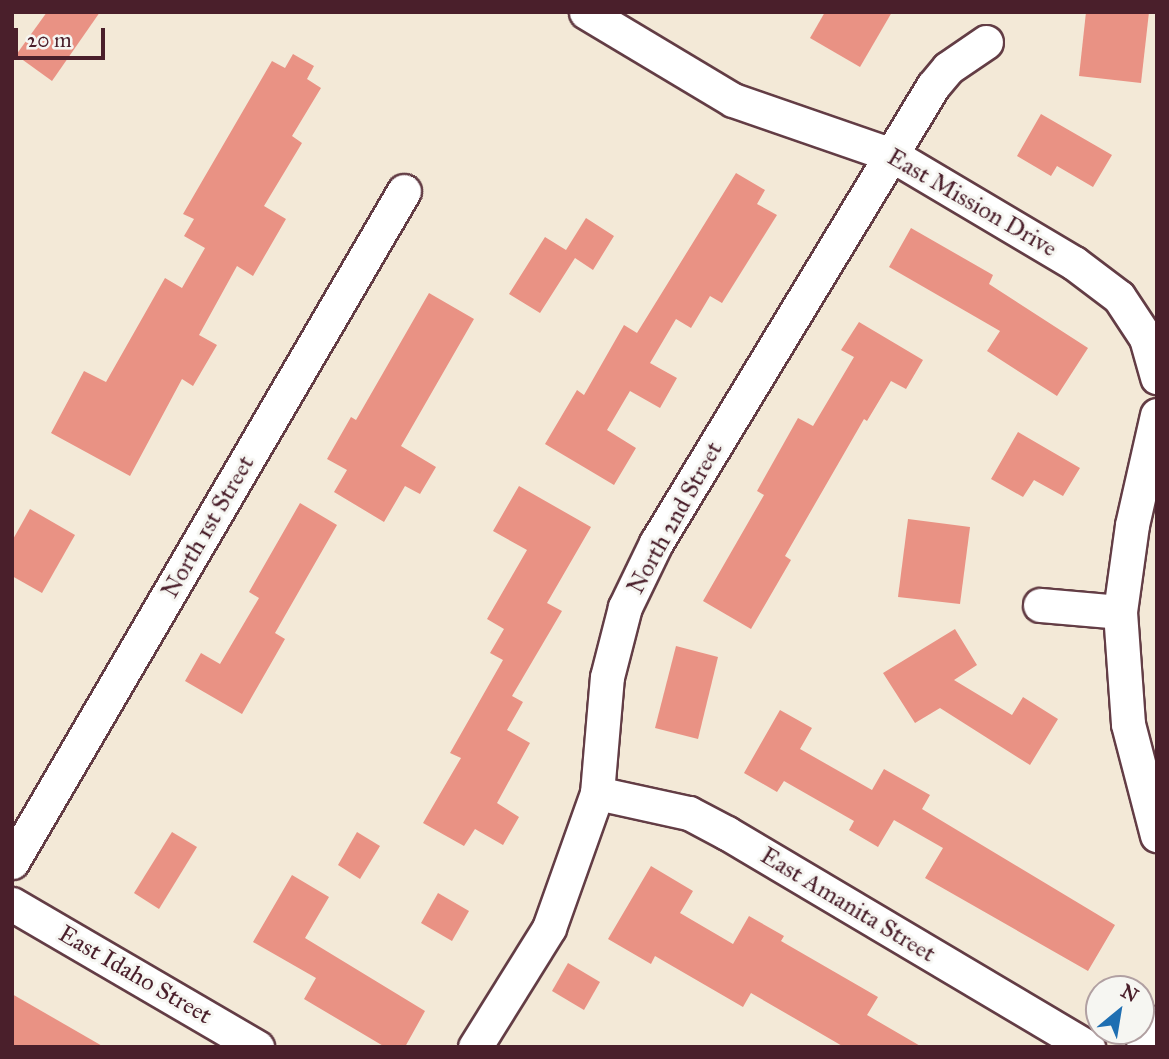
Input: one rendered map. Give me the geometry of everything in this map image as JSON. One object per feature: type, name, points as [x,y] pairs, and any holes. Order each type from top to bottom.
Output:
[{"type":"street","name":"East Mission Drive","points":[[587,13],[733,100],[892,155],[1074,262],[1119,297],[1146,338],[1157,377]]},
{"type":"street","name":"North 2nd Street","points":[[475,1047],[549,928],[597,793],[607,677],[625,607],[656,543],[933,86],[948,68],[986,42]]},
{"type":"street","name":"North 1st Street","points":[[12,862],[404,191]]},
{"type":"street","points":[[1157,415],[1132,525],[1120,612],[1128,724],[1157,835]]},
{"type":"street","points":[[1040,605],[1120,612]]},
{"type":"street","name":"East Amanita Street","points":[[597,793],[647,801],[698,818],[1088,1047]]},
{"type":"street","name":"East Idaho Street","points":[[12,904],[257,1047]]},
{"type":"street","points":[[1143,1047],[1157,1023]]},
{"type":"building","points":[[47,12],[100,12],[52,81],[16,55]]},
{"type":"building","points":[[825,12],[892,12],[860,67],[810,38]]},
{"type":"building","points":[[1086,12],[1149,12],[1141,83],[1079,76]]},
{"type":"building","points":[[293,54],[314,66],[307,79],[321,88],[292,136],[302,143],[264,206],[286,219],[253,276],[237,266],[199,335],[217,345],[193,386],[182,379],[130,476],[51,433],[84,371],[106,382],[165,278],[182,288],[205,248],[184,236],[194,219],[183,214],[272,61],[285,68]]},
{"type":"building","points":[[1041,114],[1112,155],[1093,187],[1057,166],[1051,176],[1017,156]]},
{"type":"building","points":[[736,173],[765,190],[757,204],[777,215],[722,303],[710,296],[691,328],[676,319],[650,363],[677,378],[660,408],[630,391],[607,430],[636,448],[614,485],[545,444],[577,390],[584,395],[624,325],[637,333]]},
{"type":"building","points":[[586,218],[614,236],[593,270],[575,258],[540,313],[509,294],[545,237],[566,250]]},
{"type":"building","points":[[911,228],[993,275],[989,284],[1088,348],[1057,396],[987,351],[1000,331],[889,267]]},
{"type":"building","points":[[429,293],[474,319],[401,446],[436,467],[420,494],[405,486],[384,522],[334,492],[347,470],[327,459],[351,417],[356,420]]},
{"type":"building","points":[[859,322],[923,360],[906,389],[891,381],[867,421],[864,419],[785,556],[791,560],[751,629],[703,601],[764,495],[757,491],[798,418],[813,426],[854,357],[841,350]]},
{"type":"building","points":[[1018,432],[1080,468],[1063,496],[1034,480],[1023,497],[991,479]]},
{"type":"building","points":[[519,486],[591,527],[547,603],[562,611],[512,696],[523,702],[507,730],[530,743],[497,803],[519,817],[503,845],[475,829],[464,846],[423,823],[461,758],[450,753],[503,660],[490,653],[504,629],[487,619],[527,550],[493,531]]},
{"type":"building","points":[[300,503],[337,525],[275,633],[285,639],[242,714],[185,681],[201,653],[220,664],[259,598],[249,592]]},
{"type":"building","points":[[30,509],[75,535],[42,593],[12,576],[12,541]]},
{"type":"building","points":[[908,519],[970,527],[960,604],[898,597]]},
{"type":"building","points":[[955,629],[977,665],[954,680],[1012,715],[1023,697],[1058,719],[1030,765],[940,708],[915,723],[883,673]]},
{"type":"building","points":[[676,646],[718,657],[698,739],[655,728]]},
{"type":"building","points":[[780,710],[812,728],[800,749],[872,790],[884,769],[930,795],[922,809],[1115,925],[1088,971],[925,878],[943,848],[894,820],[878,847],[849,830],[854,821],[784,781],[777,792],[744,773]]},
{"type":"building","points":[[172,832],[197,847],[159,909],[134,893]]},
{"type":"building","points":[[357,832],[380,846],[360,879],[338,865]]},
{"type":"building","points":[[651,866],[693,891],[680,913],[733,944],[749,916],[784,936],[781,941],[878,997],[867,1015],[922,1047],[844,1047],[751,993],[743,1007],[655,956],[651,964],[608,939]]},
{"type":"building","points":[[292,875],[329,897],[305,938],[425,1011],[405,1047],[385,1047],[304,999],[316,978],[253,942]]},
{"type":"building","points":[[438,893],[469,911],[452,941],[421,923]]},
{"type":"building","points":[[568,963],[600,982],[584,1010],[552,991]]},
{"type":"building","points":[[12,994],[104,1047],[12,1047]]}]
